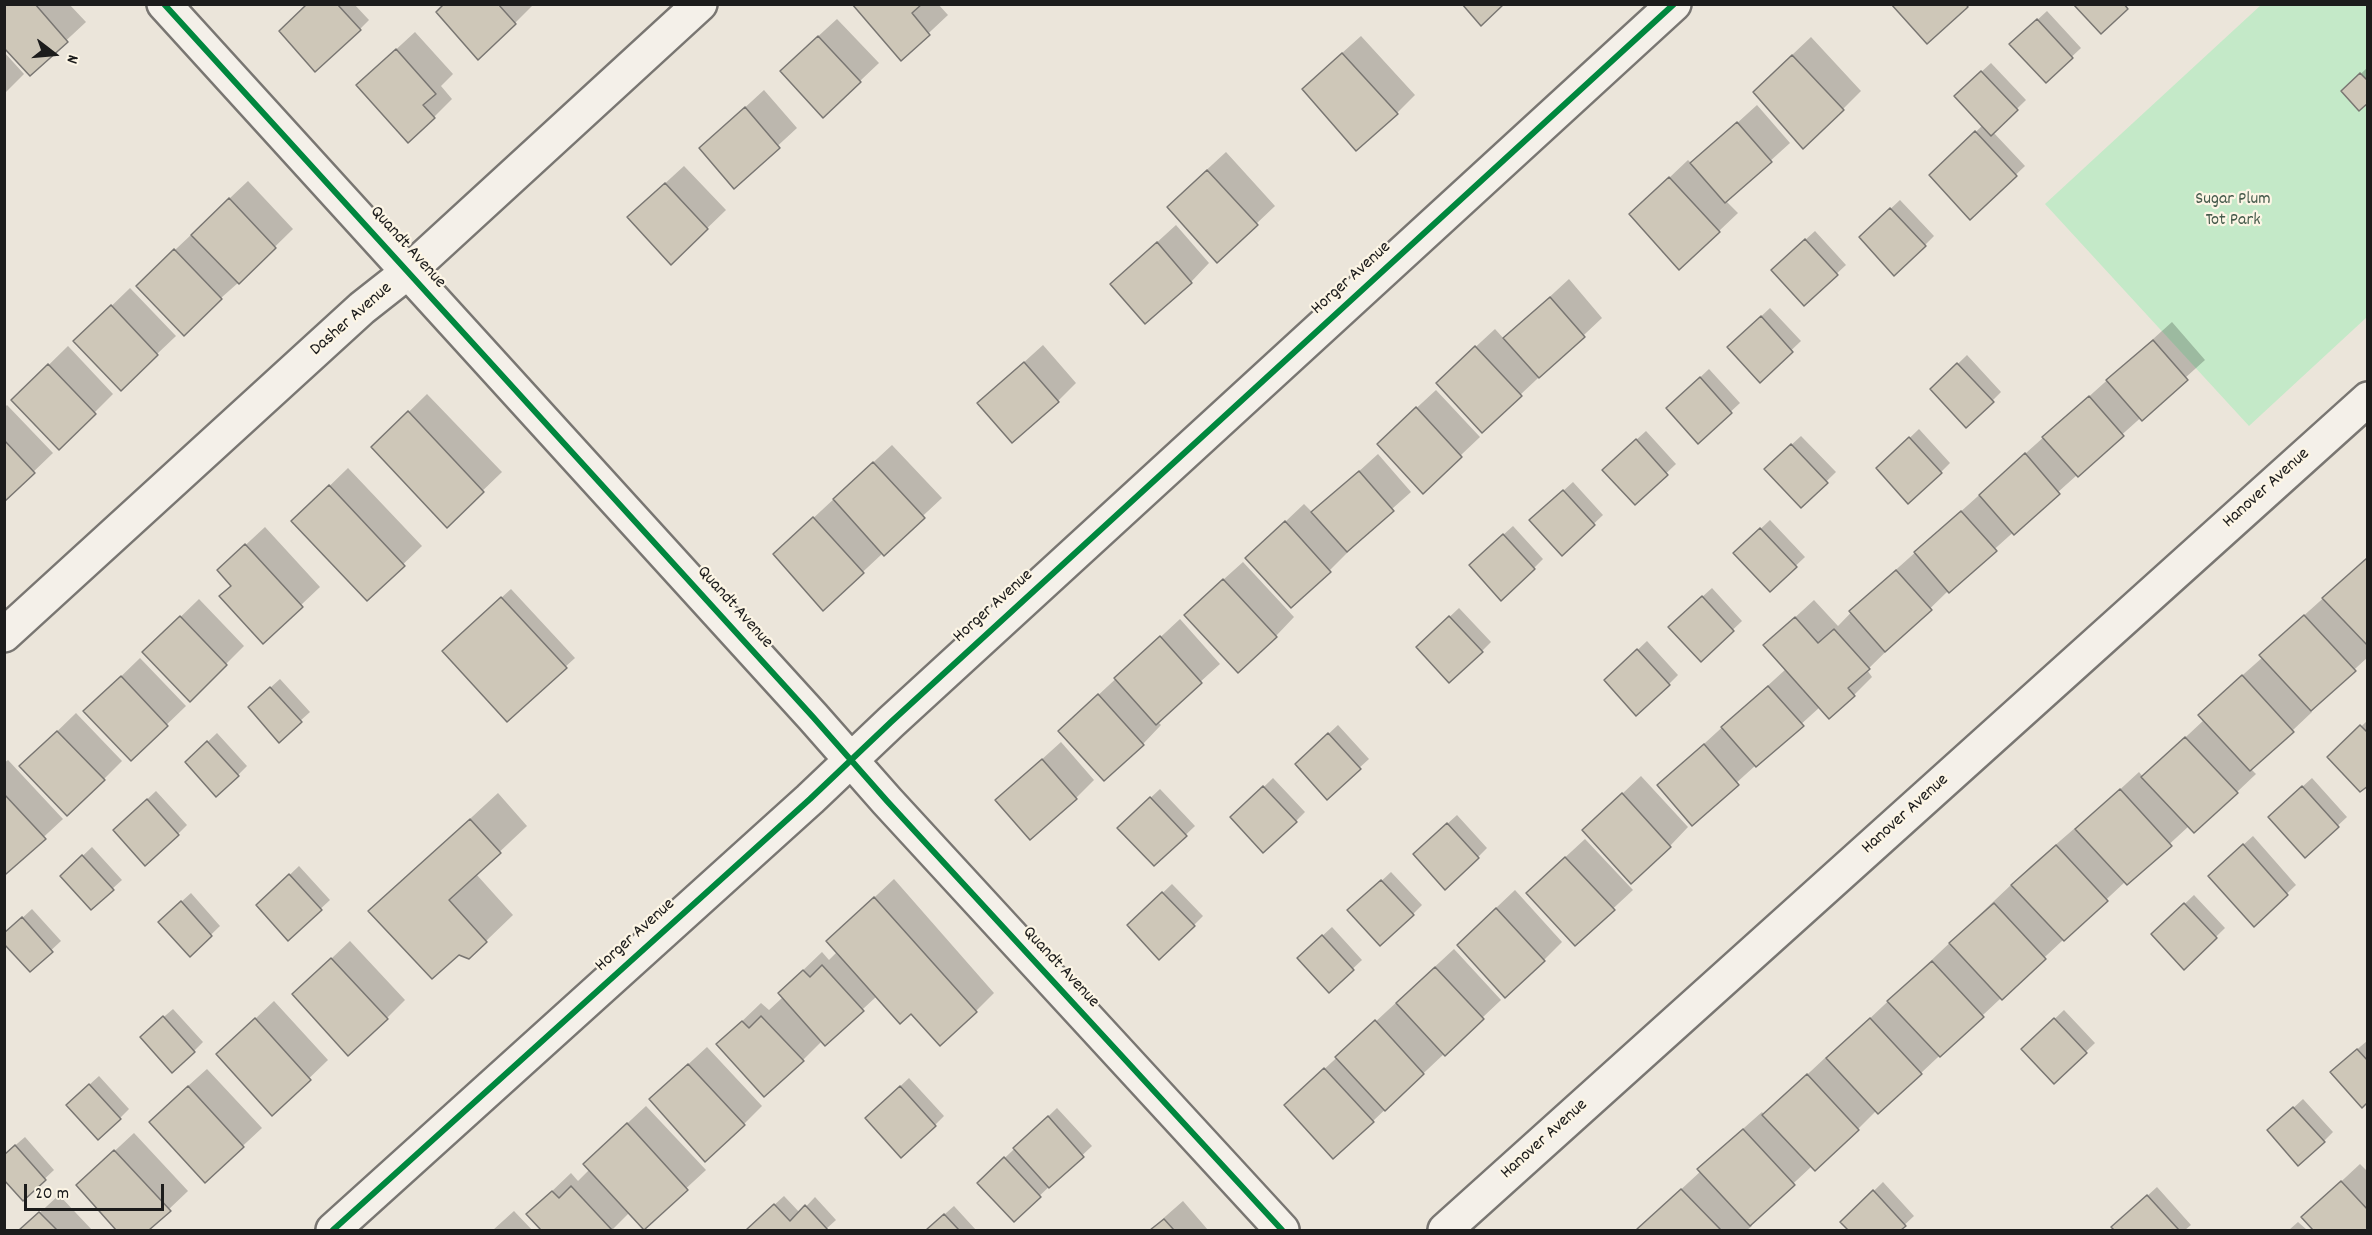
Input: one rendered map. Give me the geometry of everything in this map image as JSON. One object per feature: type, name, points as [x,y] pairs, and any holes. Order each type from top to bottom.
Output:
[{"type":"street","name":"Quandt Avenue","points":[[164,4],[409,271],[851,761],[1282,1230]]},
{"type":"street","name":"Dasher Avenue","points":[[4,635],[362,308],[409,271],[700,4]]},
{"type":"street","name":"Horger Avenue","points":[[333,1230],[851,761],[1674,4]]},
{"type":"street","name":"Hanover Avenue","points":[[1445,1230],[2367,399]]},
{"type":"green space","name":"Sugar Plum Tot Park","points":[[2261,5],[2367,5],[2367,317],[2249,426],[2045,204]]},
{"type":"building","points":[[4,4],[35,4],[68,42],[30,76],[4,48]]},
{"type":"building","points":[[307,4],[337,4],[361,30],[315,72],[279,31]]},
{"type":"building","points":[[444,4],[498,4],[516,24],[478,60],[436,12]]},
{"type":"building","points":[[852,4],[922,4],[912,13],[930,35],[901,61]]},
{"type":"building","points":[[1462,4],[1504,4],[1481,26]]},
{"type":"building","points":[[1891,4],[1966,4],[1968,7],[1927,44]]},
{"type":"building","points":[[2073,4],[2124,4],[2128,9],[2101,34]]},
{"type":"building","points":[[2037,19],[2073,58],[2046,83],[2009,44]]},
{"type":"building","points":[[818,36],[861,82],[823,118],[780,71]]},
{"type":"building","points":[[396,49],[436,94],[423,105],[435,118],[408,143],[356,85]]},
{"type":"building","points":[[1342,53],[1398,114],[1356,151],[1302,89]]},
{"type":"building","points":[[1792,55],[1844,110],[1803,149],[1753,92]]},
{"type":"building","points":[[1981,71],[2018,110],[1991,136],[1954,96]]},
{"type":"building","points":[[2360,73],[2368,81],[2368,103],[2359,111],[2341,91]]},
{"type":"building","points":[[745,107],[780,148],[734,189],[699,148]]},
{"type":"building","points":[[1737,122],[1772,162],[1725,203],[1690,163]]},
{"type":"building","points":[[1975,131],[2017,176],[1970,220],[1929,175]]},
{"type":"building","points":[[1207,170],[1258,225],[1217,263],[1167,207]]},
{"type":"building","points":[[1669,177],[1720,232],[1679,270],[1629,214]]},
{"type":"building","points":[[665,183],[708,229],[671,265],[627,217]]},
{"type":"building","points":[[229,198],[276,248],[239,284],[191,235]]},
{"type":"building","points":[[1890,208],[1926,246],[1894,276],[1859,237]]},
{"type":"building","points":[[1805,239],[1838,275],[1804,306],[1771,270]]},
{"type":"building","points":[[1157,242],[1192,283],[1145,324],[1110,284]]},
{"type":"building","points":[[174,249],[222,299],[184,336],[136,286]]},
{"type":"building","points":[[1550,297],[1585,337],[1539,378],[1503,338]]},
{"type":"building","points":[[111,305],[158,355],[121,391],[73,341]]},
{"type":"building","points":[[1761,316],[1793,352],[1760,383],[1727,347]]},
{"type":"building","points":[[2153,340],[2188,380],[2142,421],[2106,380]]},
{"type":"building","points":[[1475,346],[1522,396],[1482,433],[1436,383]]},
{"type":"building","points":[[1024,362],[1059,402],[1012,443],[977,403]]},
{"type":"building","points":[[1957,363],[1994,402],[1966,428],[1930,389]]},
{"type":"building","points":[[48,364],[96,414],[59,450],[11,400]]},
{"type":"building","points":[[1700,377],[1732,413],[1698,444],[1666,408]]},
{"type":"building","points":[[2089,396],[2124,436],[2078,477],[2042,437]]},
{"type":"building","points":[[1416,407],[1462,457],[1423,494],[1377,444]]},
{"type":"building","points":[[408,411],[484,492],[447,528],[371,447]]},
{"type":"building","points":[[1909,437],[1942,473],[1908,504],[1876,468]]},
{"type":"building","points":[[1636,439],[1668,475],[1635,505],[1602,470]]},
{"type":"building","points":[[4,440],[35,473],[4,502]]},
{"type":"building","points":[[1791,444],[1828,483],[1801,508],[1764,469]]},
{"type":"building","points":[[2025,453],[2060,494],[2014,535],[1979,495]]},
{"type":"building","points":[[873,462],[925,518],[884,556],[833,499]]},
{"type":"building","points":[[1359,471],[1394,511],[1347,552],[1311,512]]},
{"type":"building","points":[[329,485],[405,566],[367,601],[291,521]]},
{"type":"building","points":[[1563,490],[1595,525],[1562,556],[1529,520]]},
{"type":"building","points":[[1961,511],[1997,551],[1949,593],[1914,552]]},
{"type":"building","points":[[813,517],[864,573],[823,611],[773,554]]},
{"type":"building","points":[[1285,521],[1331,572],[1291,608],[1245,558]]},
{"type":"building","points":[[1760,528],[1797,567],[1770,592],[1733,553]]},
{"type":"building","points":[[1503,534],[1535,569],[1501,601],[1469,565]]},
{"type":"building","points":[[245,544],[303,607],[263,644],[219,596],[231,586],[217,570]]},
{"type":"building","points":[[2368,558],[2368,646],[2322,598]]},
{"type":"building","points":[[1896,570],[1932,610],[1885,652],[1849,611]]},
{"type":"building","points":[[1223,579],[1277,637],[1238,673],[1184,615]]},
{"type":"building","points":[[1702,596],[1734,631],[1701,662],[1668,627]]},
{"type":"building","points":[[501,597],[567,668],[507,722],[442,651]]},
{"type":"building","points":[[2304,615],[2356,671],[2311,711],[2259,655]]},
{"type":"building","points":[[180,616],[227,665],[190,702],[142,652]]},
{"type":"building","points":[[1449,616],[1483,652],[1449,683],[1416,647]]},
{"type":"building","points":[[1795,617],[1818,643],[1834,629],[1870,669],[1848,688],[1855,696],[1829,719],[1763,645]]},
{"type":"building","points":[[1160,636],[1202,683],[1156,725],[1114,678]]},
{"type":"building","points":[[1637,649],[1670,685],[1636,716],[1604,680]]},
{"type":"building","points":[[2242,675],[2294,732],[2250,771],[2198,715]]},
{"type":"building","points":[[121,676],[168,726],[131,761],[83,711]]},
{"type":"building","points":[[1768,686],[1804,726],[1756,767],[1721,727]]},
{"type":"building","points":[[270,687],[302,722],[279,743],[248,707]]},
{"type":"building","points":[[1098,694],[1144,745],[1104,781],[1058,731]]},
{"type":"building","points":[[2360,725],[2368,733],[2368,786],[2360,792],[2327,757]]},
{"type":"building","points":[[57,731],[105,780],[67,816],[19,766]]},
{"type":"building","points":[[1328,733],[1361,769],[1327,800],[1295,764]]},
{"type":"building","points":[[2185,737],[2238,793],[2194,833],[2141,777]]},
{"type":"building","points":[[207,741],[239,776],[216,797],[185,762]]},
{"type":"building","points":[[1704,744],[1739,785],[1692,826],[1657,785]]},
{"type":"building","points":[[1042,759],[1077,799],[1030,840],[995,800]]},
{"type":"building","points":[[1263,786],[1297,822],[1263,853],[1230,817]]},
{"type":"building","points":[[2302,786],[2339,827],[2305,858],[2268,817]]},
{"type":"building","points":[[2120,789],[2172,846],[2127,885],[2075,829]]},
{"type":"building","points":[[1622,793],[1671,847],[1631,884],[1582,830]]},
{"type":"building","points":[[4,794],[46,839],[6,874],[4,872]]},
{"type":"building","points":[[1150,797],[1187,836],[1154,866],[1117,828]]},
{"type":"building","points":[[147,799],[179,835],[145,866],[113,830]]},
{"type":"building","points":[[470,819],[501,853],[449,900],[487,942],[469,959],[459,955],[432,979],[368,911]]},
{"type":"building","points":[[1447,823],[1479,858],[1445,890],[1413,854]]},
{"type":"building","points":[[2243,844],[2288,895],[2254,927],[2208,876]]},
{"type":"building","points":[[2056,845],[2108,901],[2064,941],[2011,885]]},
{"type":"building","points":[[82,855],[114,890],[91,910],[60,876]]},
{"type":"building","points":[[1565,857],[1615,910],[1575,946],[1526,893]]},
{"type":"building","points":[[289,874],[322,910],[288,941],[256,905]]},
{"type":"building","points":[[1381,880],[1414,915],[1380,946],[1347,910]]},
{"type":"building","points":[[1162,892],[1195,926],[1159,960],[1127,925]]},
{"type":"building","points":[[874,897],[977,1012],[940,1046],[911,1014],[900,1024],[826,941]]},
{"type":"building","points":[[181,901],[212,936],[190,957],[158,922]]},
{"type":"building","points":[[1994,903],[2046,959],[2002,1000],[1949,943]]},
{"type":"building","points":[[2184,903],[2217,938],[2184,970],[2151,934]]},
{"type":"building","points":[[1496,908],[1545,961],[1505,998],[1457,945]]},
{"type":"building","points":[[22,917],[53,952],[30,972],[4,944],[4,933]]},
{"type":"building","points":[[1322,935],[1354,970],[1329,993],[1297,958]]},
{"type":"building","points":[[331,958],[388,1019],[348,1056],[292,994]]},
{"type":"building","points":[[1932,961],[1984,1017],[1940,1057],[1887,1001]]},
{"type":"building","points":[[822,965],[864,1011],[825,1046],[778,993],[803,970],[810,977]]},
{"type":"building","points":[[1435,967],[1484,1019],[1445,1056],[1396,1003]]},
{"type":"building","points":[[163,1016],[195,1052],[172,1073],[140,1037]]},
{"type":"building","points":[[761,1016],[804,1061],[764,1097],[716,1044],[742,1021],[749,1028]]},
{"type":"building","points":[[255,1018],[311,1080],[272,1116],[216,1054]]},
{"type":"building","points":[[1870,1018],[1922,1074],[1878,1114],[1826,1058]]},
{"type":"building","points":[[2054,1018],[2087,1053],[2054,1084],[2021,1049]]},
{"type":"building","points":[[1375,1020],[1424,1074],[1385,1111],[1335,1057]]},
{"type":"building","points":[[2357,1049],[2368,1061],[2368,1102],[2362,1108],[2330,1072]]},
{"type":"building","points":[[688,1064],[745,1125],[705,1162],[649,1099]]},
{"type":"building","points":[[1324,1068],[1374,1122],[1333,1159],[1284,1105]]},
{"type":"building","points":[[1807,1074],[1859,1130],[1815,1171],[1762,1115]]},
{"type":"building","points":[[89,1084],[121,1119],[98,1140],[66,1105]]},
{"type":"building","points":[[188,1086],[244,1147],[205,1183],[149,1122]]},
{"type":"building","points":[[900,1086],[936,1126],[901,1158],[865,1118]]},
{"type":"building","points":[[2293,1107],[2325,1142],[2298,1166],[2267,1130]]},
{"type":"building","points":[[1048,1116],[1084,1157],[1049,1188],[1013,1148]]},
{"type":"building","points":[[627,1123],[688,1190],[644,1230],[583,1164]]},
{"type":"building","points":[[1743,1129],[1795,1185],[1750,1226],[1697,1169]]},
{"type":"building","points":[[15,1145],[46,1180],[23,1201],[4,1180],[4,1155]]},
{"type":"building","points":[[114,1150],[171,1211],[149,1230],[116,1230],[76,1185]]},
{"type":"building","points":[[1004,1157],[1041,1197],[1014,1222],[977,1183]]},
{"type":"building","points":[[2341,1181],[2368,1210],[2368,1230],[2313,1230],[2301,1217]]},
{"type":"building","points":[[571,1186],[612,1230],[541,1230],[526,1214],[552,1191],[559,1198]]},
{"type":"building","points":[[1681,1189],[1721,1230],[1637,1229]]},
{"type":"building","points":[[1873,1190],[1906,1226],[1901,1230],[1848,1230],[1840,1222]]},
{"type":"building","points":[[2147,1195],[2179,1230],[2114,1230],[2111,1227]]},
{"type":"building","points":[[774,1204],[790,1221],[805,1205],[828,1230],[746,1230]]},
{"type":"building","points":[[39,1212],[57,1230],[19,1230]]},
{"type":"building","points":[[944,1214],[959,1230],[926,1230]]},
{"type":"building","points":[[1164,1219],[1174,1230],[1150,1230]]},
{"type":"cycle path","points":[[164,4],[887,801],[1282,1230]]},
{"type":"cycle path","points":[[333,1230],[810,799],[891,722],[1674,4]]}]
